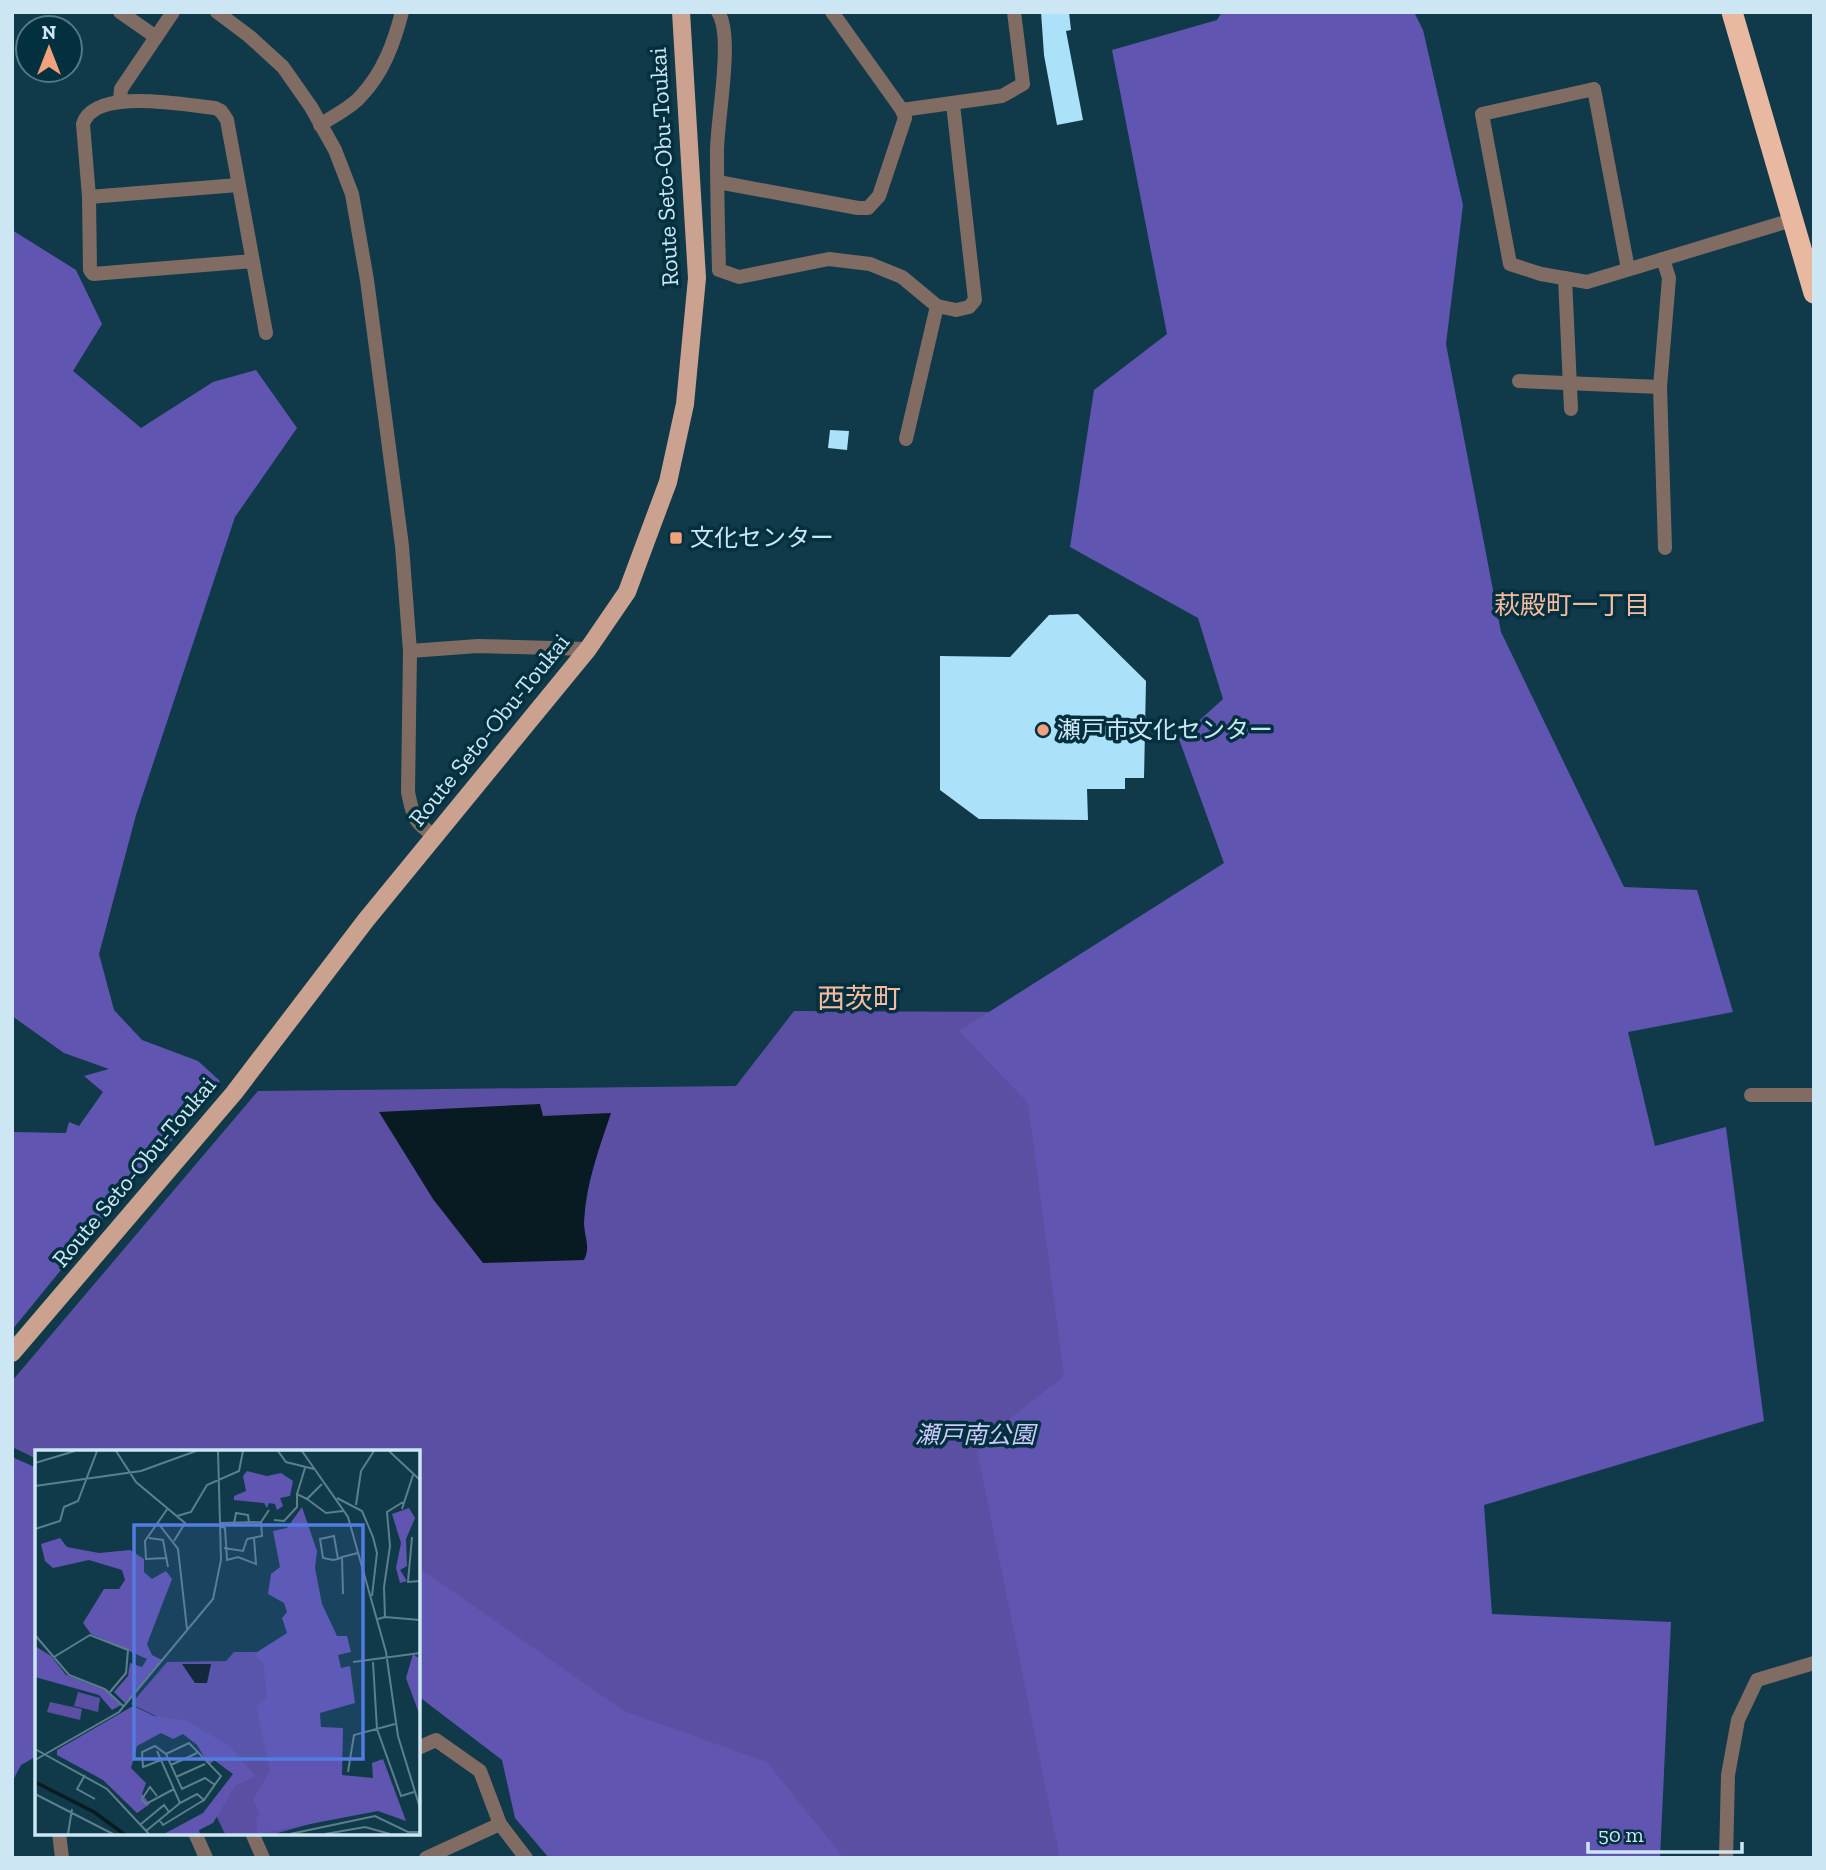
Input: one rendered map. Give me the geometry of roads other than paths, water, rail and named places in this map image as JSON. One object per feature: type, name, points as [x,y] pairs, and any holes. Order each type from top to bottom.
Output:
[{"type":"highway","points":[[1732,12],[1814,293]]},
{"type":"main road","name":"Route Seto-Obu-Toukai","points":[[12,1353],[234,1093],[366,920],[588,649],[627,592],[668,482],[684,404],[696,278],[681,12]]},
{"type":"street","points":[[120,12],[156,37]]},
{"type":"street","points":[[120,100],[121,89],[173,12]]},
{"type":"street","points":[[217,12],[283,67],[312,107],[335,150],[352,194],[402,546],[410,651],[408,792],[412,813],[419,826],[435,836]]},
{"type":"street","points":[[320,125],[360,98],[374,79],[387,60],[402,12]]},
{"type":"street","points":[[718,12],[723,19],[725,38],[717,149],[719,270],[739,277],[829,258],[870,264],[902,277],[937,306],[956,310],[969,307],[975,300],[953,104]]},
{"type":"street","points":[[718,182],[867,208],[879,196],[905,118],[832,12]]},
{"type":"street","points":[[902,110],[1002,96],[1023,84],[1014,12]]},
{"type":"street","points":[[1628,270],[1594,89],[1482,114],[1510,264],[1541,274],[1587,282],[1628,270],[1663,258],[1792,220]]},
{"type":"street","points":[[253,261],[93,274],[90,270],[89,197],[82,124],[85,116],[95,108],[120,100],[215,108],[221,111],[227,120],[238,185],[253,261],[266,333]]},
{"type":"street","points":[[89,197],[238,185]]},
{"type":"street","points":[[1663,258],[1669,278],[1660,387],[1665,548]]},
{"type":"street","points":[[1565,278],[1571,410]]},
{"type":"street","points":[[906,439],[937,306]]},
{"type":"street","points":[[1518,382],[1660,387]]},
{"type":"street","points":[[410,651],[478,646],[588,649]]},
{"type":"street","points":[[1751,1095],[1814,1095]]},
{"type":"street","points":[[1726,1858],[1728,1775],[1738,1720],[1757,1680],[1814,1663]]},
{"type":"street","points":[[420,1747],[436,1740],[480,1771],[500,1824],[526,1858]]},
{"type":"street","points":[[426,1858],[500,1824]]},
{"type":"street","points":[[59,1835],[62,1858]]},
{"type":"street","points":[[196,1835],[206,1858]]},
{"type":"street","points":[[253,1835],[263,1858]]},
{"type":"water","points":[[540,1104],[543,1116],[611,1113],[587,1194],[584,1222],[586,1255],[584,1260],[483,1263],[433,1199],[379,1112]]},
{"type":"place","name":"文化センター","points":[[676,538]]},
{"type":"place","name":"瀬戸市文化センター","points":[[1043,730]]},
{"type":"district","name":"萩殿町一丁目","points":[[1572,605]]},
{"type":"district","name":"西茨町","points":[[859,998]]},
{"type":"park label","name":"瀬戸南公園","points":[[975,1435]]}]
